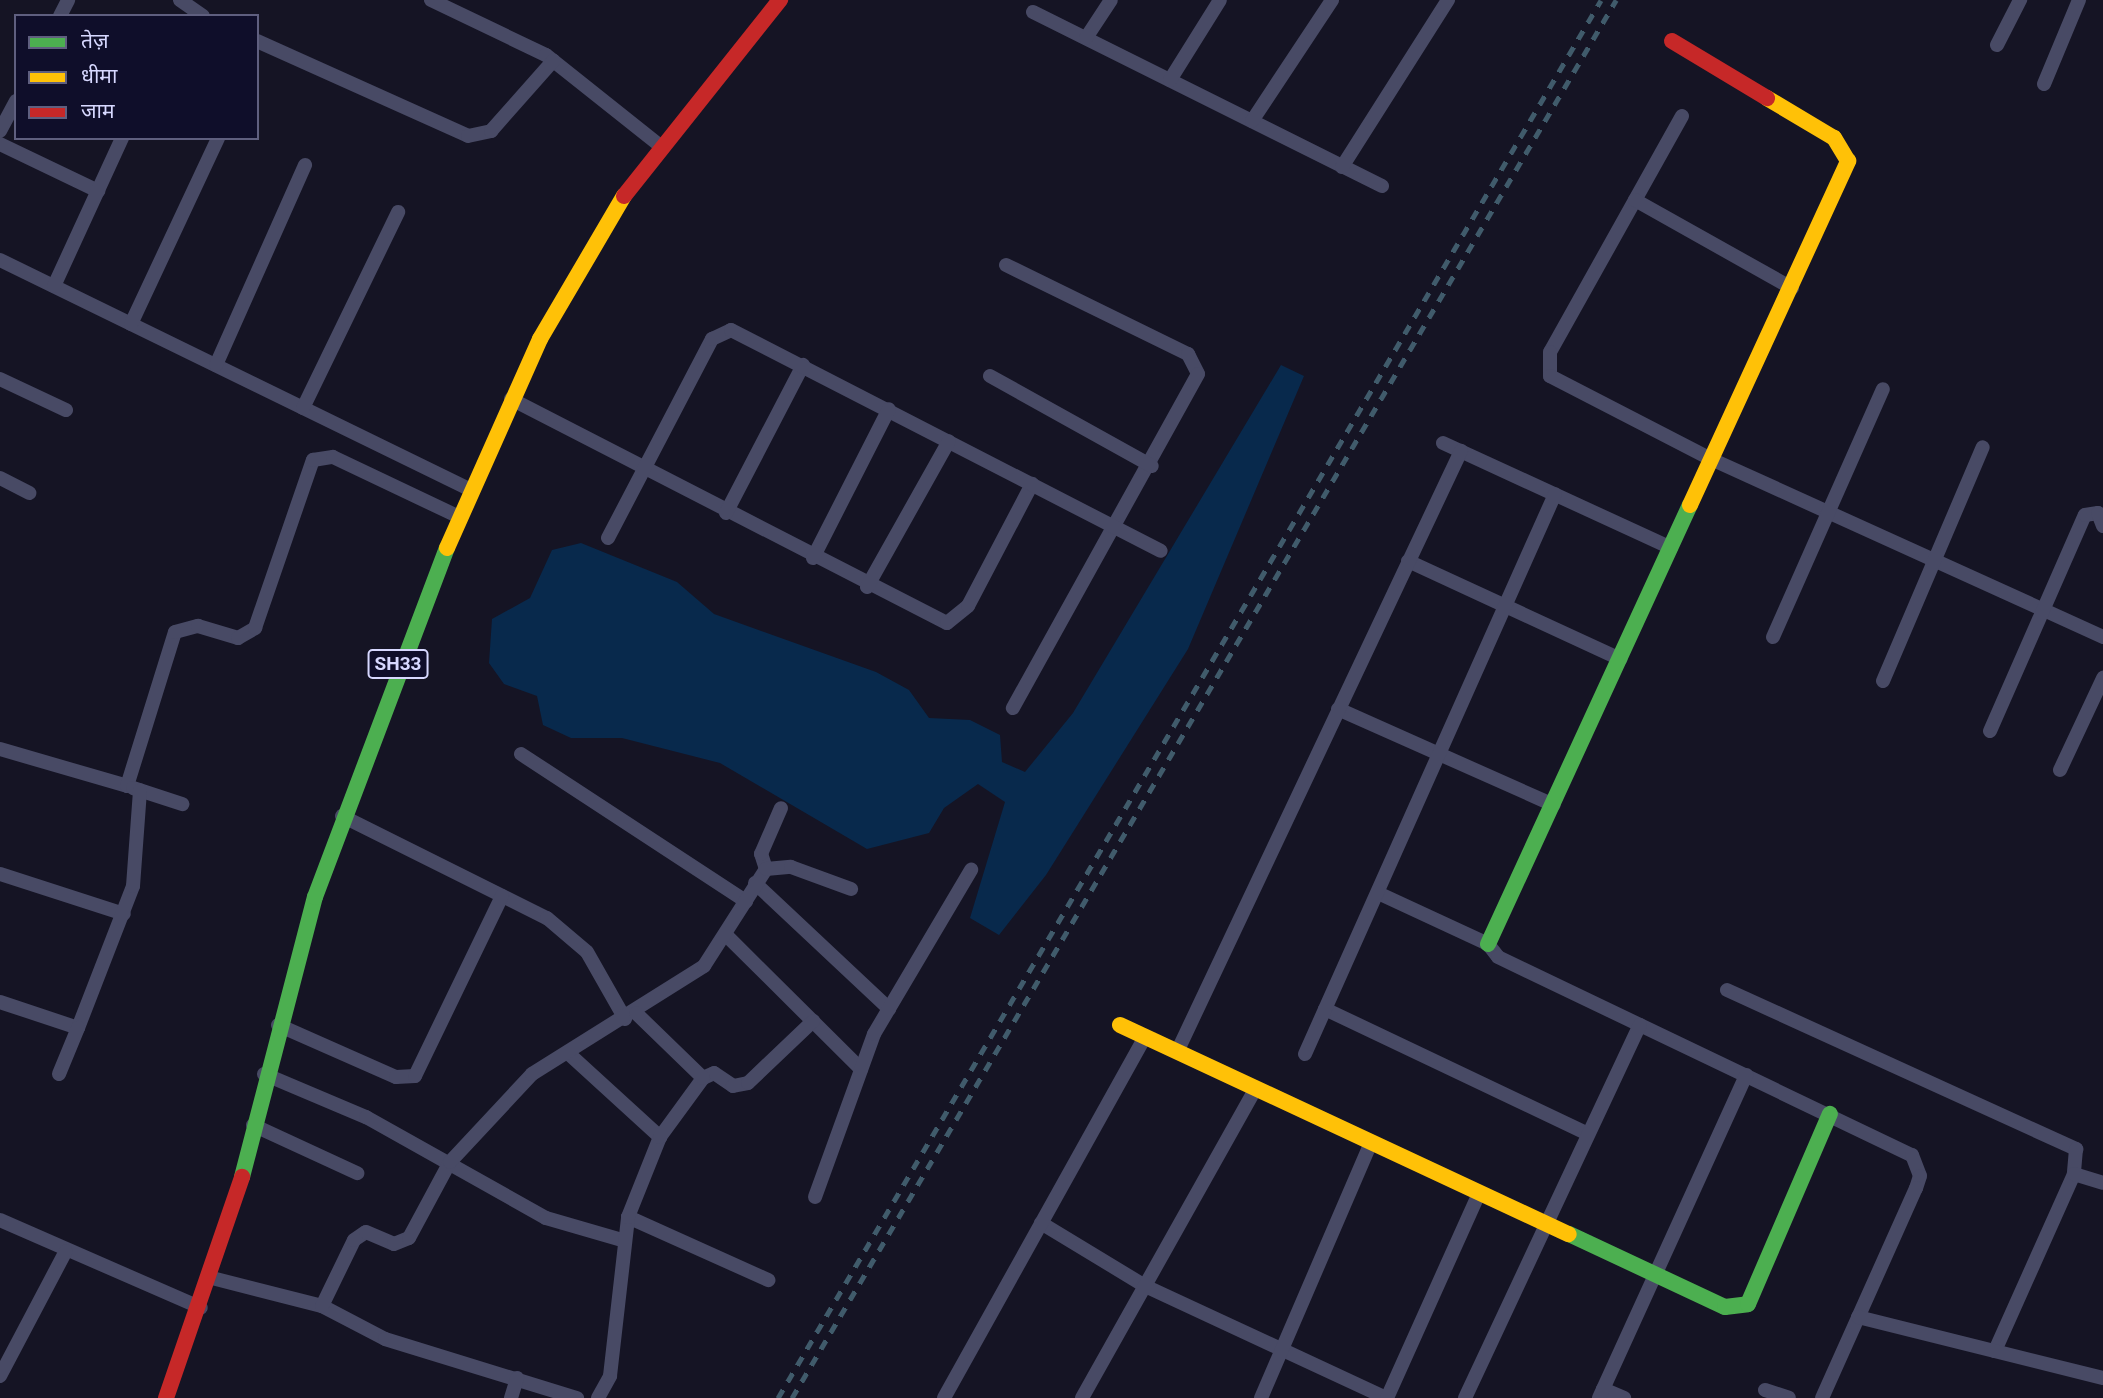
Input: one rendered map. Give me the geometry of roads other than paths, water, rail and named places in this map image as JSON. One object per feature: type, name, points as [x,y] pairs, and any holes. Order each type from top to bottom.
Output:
[{"type":"street","points":[[180,0],[200,14]]},
{"type":"street","points":[[431,0],[553,61],[659,145]]},
{"type":"street","name":"SH33","points":[[166,1398],[212,1279],[264,1074],[342,816],[457,516],[511,399],[593,244],[659,145],[780,0]]},
{"type":"street","points":[[1086,38],[1111,0]]},
{"type":"street","points":[[1170,80],[1220,0]]},
{"type":"street","points":[[1252,121],[1332,0]]},
{"type":"street","points":[[1342,167],[1448,0]]},
{"type":"street","points":[[1997,45],[2020,0]]},
{"type":"street","points":[[2044,84],[2079,0]]},
{"type":"street","points":[[1033,12],[1382,186]]},
{"type":"street","points":[[1488,944],[1843,178],[1844,148],[1672,41]]},
{"type":"street","points":[[259,42],[468,136],[491,131],[553,61]]},
{"type":"street","points":[[0,131],[14,105]]},
{"type":"street","points":[[1682,116],[1550,352],[1550,376],[1711,460],[2103,637]]},
{"type":"street","points":[[54,286],[121,140]]},
{"type":"street","points":[[131,324],[217,140]]},
{"type":"street","points":[[0,144],[98,191]]},
{"type":"street","points":[[216,365],[305,165]]},
{"type":"street","points":[[1635,200],[1792,288]]},
{"type":"street","points":[[303,408],[398,212]]},
{"type":"street","points":[[0,260],[469,489]]},
{"type":"street","points":[[1006,265],[1195,362],[1196,386],[1013,708]]},
{"type":"street","points":[[608,538],[643,468],[721,332],[741,333],[1161,551]]},
{"type":"street","points":[[726,513],[803,365]]},
{"type":"street","points":[[990,376],[1152,466]]},
{"type":"street","points":[[0,379],[66,410]]},
{"type":"street","points":[[1773,636],[1883,389]]},
{"type":"street","points":[[511,399],[930,620],[960,618],[1032,484]]},
{"type":"street","points":[[813,558],[889,409]]},
{"type":"street","points":[[867,587],[949,441]]},
{"type":"street","points":[[1443,443],[1671,548]]},
{"type":"street","points":[[1883,681],[1983,447]]},
{"type":"street","points":[[1177,1052],[1461,451]]},
{"type":"street","points":[[59,1074],[124,914],[136,867],[134,788],[175,632],[198,626],[238,638],[255,628],[313,460],[333,457],[457,516]]},
{"type":"street","points":[[0,478],[29,493]]},
{"type":"street","points":[[1305,1054],[1555,494]]},
{"type":"street","points":[[1990,731],[2085,515],[2098,513],[2103,526]]},
{"type":"street","points":[[1408,561],[1620,659]]},
{"type":"street","points":[[2060,770],[2103,678]]},
{"type":"street","points":[[1338,709],[1553,804]]},
{"type":"street","points":[[0,749],[182,804]]},
{"type":"street","points":[[521,754],[746,901]]},
{"type":"street","points":[[766,869],[761,854],[781,808]]},
{"type":"street","points":[[342,816],[547,918],[587,952],[630,1016],[703,1078]]},
{"type":"street","points":[[322,1306],[354,1240],[366,1232],[394,1244],[409,1238],[450,1162],[513,1091],[704,967],[727,936],[755,883],[766,869],[792,867],[851,889]]},
{"type":"street","points":[[815,1196],[861,1069],[889,1009],[971,870]]},
{"type":"street","points":[[0,874],[124,914]]},
{"type":"street","points":[[755,883],[889,1009]]},
{"type":"street","points":[[1378,893],[1488,944],[1498,957],[1912,1155],[1919,1165],[1916,1188],[1822,1398]]},
{"type":"street","points":[[278,1025],[396,1077],[415,1076],[502,896]]},
{"type":"street","points":[[727,936],[861,1069]]},
{"type":"street","points":[[1727,990],[2070,1142],[2078,1161],[2074,1174],[1995,1351]]},
{"type":"street","points":[[0,1002],[78,1028]]},
{"type":"street","points":[[1325,1009],[1588,1135]]},
{"type":"street","points":[[598,1398],[610,1376],[622,1240],[628,1217],[660,1137],[703,1078],[714,1073],[733,1086],[748,1083],[814,1021]]},
{"type":"street","points":[[1465,1398],[1640,1024]]},
{"type":"street","points":[[1120,1025],[1726,1307],[1748,1304],[1830,1114]]},
{"type":"street","points":[[944,1398],[1145,1037]]},
{"type":"street","points":[[568,1053],[660,1137]]},
{"type":"street","points":[[264,1074],[366,1117],[546,1218],[622,1240]]},
{"type":"street","points":[[1624,1398],[1601,1394],[1746,1074]]},
{"type":"street","points":[[1082,1398],[1256,1088]]},
{"type":"street","points":[[253,1125],[356,1173]]},
{"type":"street","points":[[1261,1398],[1371,1142]]},
{"type":"street","points":[[2074,1174],[2103,1183]]},
{"type":"street","points":[[1041,1223],[1145,1286],[1387,1398],[1479,1193]]},
{"type":"street","points":[[628,1217],[768,1280]]},
{"type":"street","points":[[0,1220],[201,1308]]},
{"type":"street","points":[[0,1376],[66,1251]]},
{"type":"street","points":[[212,1279],[322,1306],[385,1339],[577,1398]]},
{"type":"street","points":[[1858,1317],[2103,1378]]},
{"type":"street","points":[[511,1398],[517,1378]]},
{"type":"street","points":[[1765,1390],[1788,1398]]},
{"type":"water","points":[[1281,365],[1304,376],[1188,649],[1046,875],[999,935],[970,918],[1005,802],[978,784],[944,808],[929,833],[867,849],[720,763],[622,738],[571,738],[543,725],[537,696],[504,684],[489,663],[492,619],[530,598],[552,550],[581,543],[677,582],[714,614],[876,672],[909,690],[929,718],[970,720],[1000,735],[1002,762],[1025,772],[1073,713]]},
{"type":"railway","points":[[778,1398],[1601,0]]},
{"type":"railway","points":[[792,1398],[1616,0]]}]
